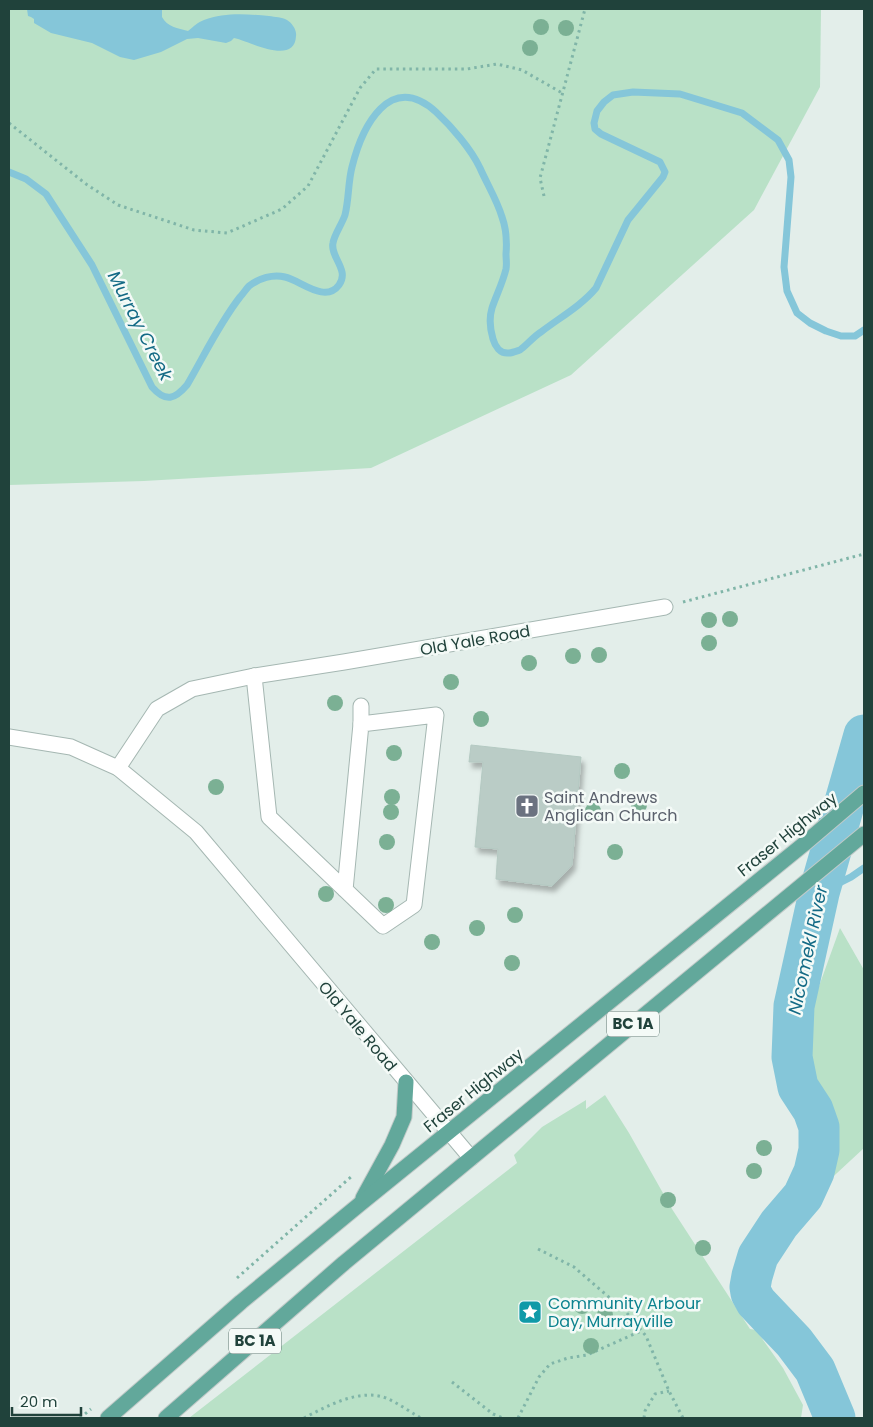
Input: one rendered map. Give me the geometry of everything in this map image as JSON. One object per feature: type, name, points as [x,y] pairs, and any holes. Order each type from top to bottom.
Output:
[{"type":"main road","name":"Fraser Highway","points":[[108,1418],[241,1302],[804,844],[864,793]]},
{"type":"main road","name":"BC 1A","points":[[166,1418],[344,1263],[864,834]]},
{"type":"main road","points":[[360,1204],[392,1145],[404,1117],[406,1082]]},
{"type":"street","name":"Old Yale Road","points":[[118,768],[157,709],[192,689],[254,676],[354,661],[665,607]]},
{"type":"street","points":[[254,676],[269,817],[383,926],[414,904],[436,715],[361,724]]},
{"type":"street","points":[[345,890],[361,724],[361,706]]},
{"type":"street","name":"Old Yale Road","points":[[9,737],[71,747],[118,768],[196,832],[470,1158]]},
{"type":"path","points":[[544,196],[540,178],[585,9]]},
{"type":"path","points":[[9,123],[86,184],[118,205],[194,230],[227,233],[282,209],[308,186],[360,88],[376,69],[466,69],[496,64],[522,70],[562,93]]},
{"type":"path","points":[[665,607],[864,554]]},
{"type":"path","points":[[232,1283],[354,1173]]},
{"type":"path","points":[[538,1249],[574,1267],[626,1312],[646,1336],[669,1391],[683,1418]]},
{"type":"path","points":[[518,1418],[539,1377],[550,1364],[568,1358],[587,1355],[641,1331]]},
{"type":"path","points":[[452,1382],[493,1414],[503,1418]]},
{"type":"path","points":[[644,1418],[645,1411],[655,1394],[669,1391]]},
{"type":"path","points":[[304,1418],[325,1407],[360,1396],[374,1396],[386,1398],[421,1418]]},
{"type":"green space","points":[[9,9],[821,9],[820,87],[754,210],[571,375],[371,468],[144,481],[9,485]]},
{"type":"green space","points":[[840,928],[864,970],[864,1148],[823,1186],[833,1122],[802,1068],[809,1014]]},
{"type":"green space","points":[[605,1095],[672,1209],[750,1329],[756,1330],[783,1368],[803,1405],[801,1418],[189,1418],[517,1163],[514,1155],[542,1127],[586,1100],[586,1109]]},
{"type":"water","points":[[27,9],[162,9],[162,17],[167,23],[173,27],[188,31],[202,21],[212,17],[244,14],[269,16],[289,21],[295,29],[296,36],[294,45],[281,51],[234,38],[226,43],[198,38],[187,39],[161,52],[134,60],[120,57],[92,43],[51,33],[34,23],[34,19],[28,16]]},
{"type":"building","points":[[471,745],[581,757],[572,865],[552,886],[496,879],[498,849],[475,847],[483,762],[469,762]]},
{"type":"waterway","name":"Murray Creek","points":[[9,172],[26,179],[46,194],[92,265],[152,387],[162,395],[170,397],[187,385],[225,318],[253,283],[266,277],[276,276],[291,279],[320,292],[333,290],[339,285],[342,274],[334,253],[333,243],[345,215],[352,167],[363,136],[371,121],[392,100],[405,97],[420,101],[436,112],[455,131],[472,153],[495,198],[505,230],[506,269],[490,316],[493,339],[497,347],[501,351],[509,353],[520,350],[538,334],[577,306],[596,288],[628,220],[665,172],[660,162],[601,134],[595,129],[594,123],[597,111],[613,95],[633,92],[680,94],[742,113],[778,140],[789,160],[791,177],[784,267],[787,291],[797,313],[810,323],[841,336],[855,336],[864,330]]},
{"type":"waterway","name":"Nicomekl River","points":[[835,1418],[815,1370],[794,1342],[756,1302],[750,1287],[758,1256],[779,1224],[803,1196],[814,1172],[819,1150],[819,1127],[813,1110],[798,1087],[792,1057],[794,1006],[819,893],[864,735]]},
{"type":"waterway","points":[[819,893],[851,877],[864,868]]},
{"type":"place","name":"Saint Andrews Anglican Church","points":[[527,806]]},
{"type":"place","name":"Community Arbour Day, Murrayville","points":[[530,1312]]}]
